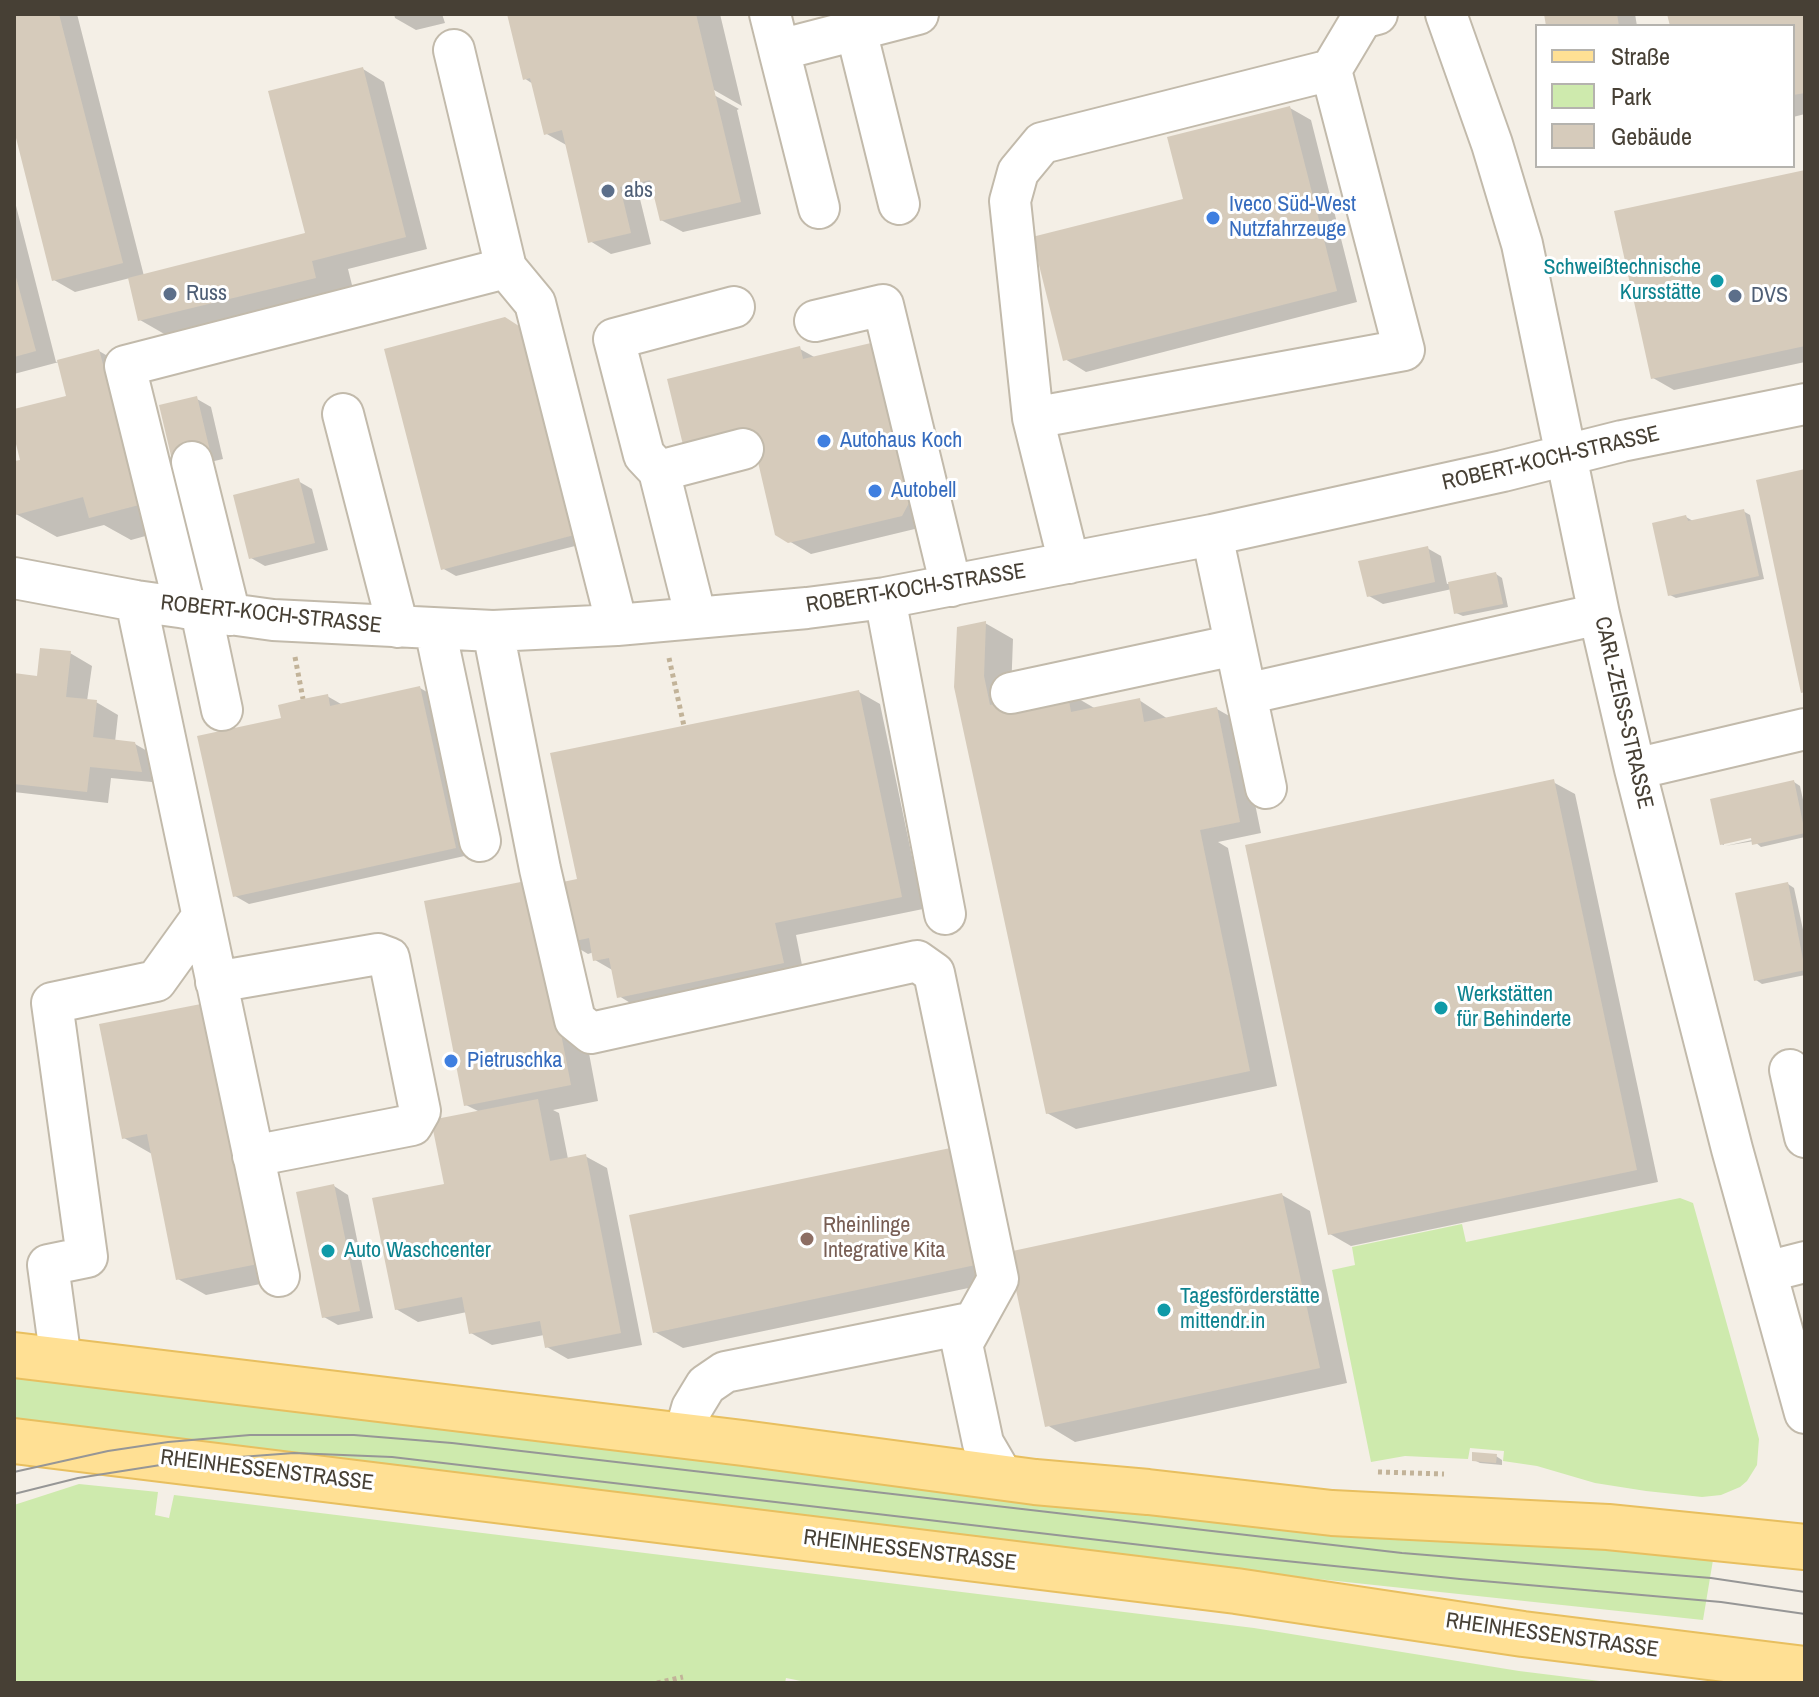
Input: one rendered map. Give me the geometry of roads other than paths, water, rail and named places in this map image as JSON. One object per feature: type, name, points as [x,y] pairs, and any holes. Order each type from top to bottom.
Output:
[{"type":"main road","points":[[14,1355],[684,1436],[1004,1479],[1332,1513],[1608,1527],[1805,1547]]},
{"type":"main road","name":"RHEINHESSENSTRASSE","points":[[14,1441],[1236,1591],[1523,1634],[1805,1669]]},
{"type":"street","points":[[819,208],[774,32],[856,30],[918,14]]},
{"type":"street","points":[[1069,563],[1033,418],[1010,201],[1018,172],[1042,143],[1331,70],[1362,18],[1377,14]]},
{"type":"street","name":"CARL-ZEISS-STRASSE","points":[[1446,14],[1487,130],[1522,244],[1599,614],[1635,769],[1732,1149],[1805,1413]]},
{"type":"street","points":[[856,30],[899,204]]},
{"type":"street","points":[[454,50],[506,268],[535,303],[617,625]]},
{"type":"street","points":[[1033,418],[1404,350],[1331,70]]},
{"type":"street","points":[[205,611],[125,366],[506,268]]},
{"type":"street","points":[[815,321],[883,305],[951,586]]},
{"type":"street","points":[[696,618],[659,471],[644,455],[614,339],[734,307]]},
{"type":"street","name":"ROBERT-KOCH-STRASSE","points":[[14,578],[136,601],[304,622],[493,631],[696,618],[885,598],[951,586],[1212,535],[1805,404]]},
{"type":"street","points":[[343,414],[416,628],[480,841]]},
{"type":"street","points":[[659,471],[743,449]]},
{"type":"street","points":[[192,462],[205,611],[222,710]]},
{"type":"street","points":[[1212,535],[1266,788]]},
{"type":"street","points":[[885,598],[945,914]]},
{"type":"street","points":[[136,601],[279,1276]]},
{"type":"street","points":[[1246,694],[1599,614]]},
{"type":"street","points":[[493,631],[540,869],[575,1020],[591,1033],[917,961],[934,973],[998,1279],[962,1344],[983,1443],[1004,1479]]},
{"type":"street","points":[[1011,693],[1235,645]]},
{"type":"street","points":[[1635,769],[1805,729]]},
{"type":"street","points":[[61,1361],[48,1265],[87,1257],[52,1003],[156,981],[202,917]]},
{"type":"street","points":[[216,982],[378,954],[389,958],[420,1111],[412,1125],[253,1156]]},
{"type":"street","points":[[1790,1070],[1805,1137]]},
{"type":"street","points":[[1766,1272],[1805,1262]]},
{"type":"street","points":[[684,1436],[692,1408],[706,1385],[725,1372],[974,1322]]},
{"type":"tram line","points":[[14,1472],[108,1451],[168,1442],[250,1435],[354,1435],[452,1443],[1402,1553],[1711,1578],[1805,1592]]},
{"type":"tram line","points":[[14,1494],[78,1478],[186,1461],[294,1453],[392,1457],[1218,1554],[1721,1602],[1805,1614]]},
{"type":"place","name":"abs","points":[[608,191]]},
{"type":"place","name":"Iveco Süd-West Nutzfahrzeuge","points":[[1213,218]]},
{"type":"place","name":"Schweißtechnische Kursstätte","points":[[1717,281]]},
{"type":"place","name":"Russ","points":[[170,294]]},
{"type":"place","name":"DVS","points":[[1735,296]]},
{"type":"place","name":"Autohaus Koch","points":[[824,441]]},
{"type":"place","name":"Autobell","points":[[875,491]]},
{"type":"place","name":"Werkstätten für Behinderte","points":[[1441,1008]]},
{"type":"place","name":"Pietruschka","points":[[451,1061]]},
{"type":"place","name":"Rheinlinge Integrative Kita","points":[[807,1239]]},
{"type":"place","name":"Auto Waschcenter","points":[[328,1251]]},
{"type":"place","name":"Tagesförderstätte mittendr.in","points":[[1164,1310]]}]
